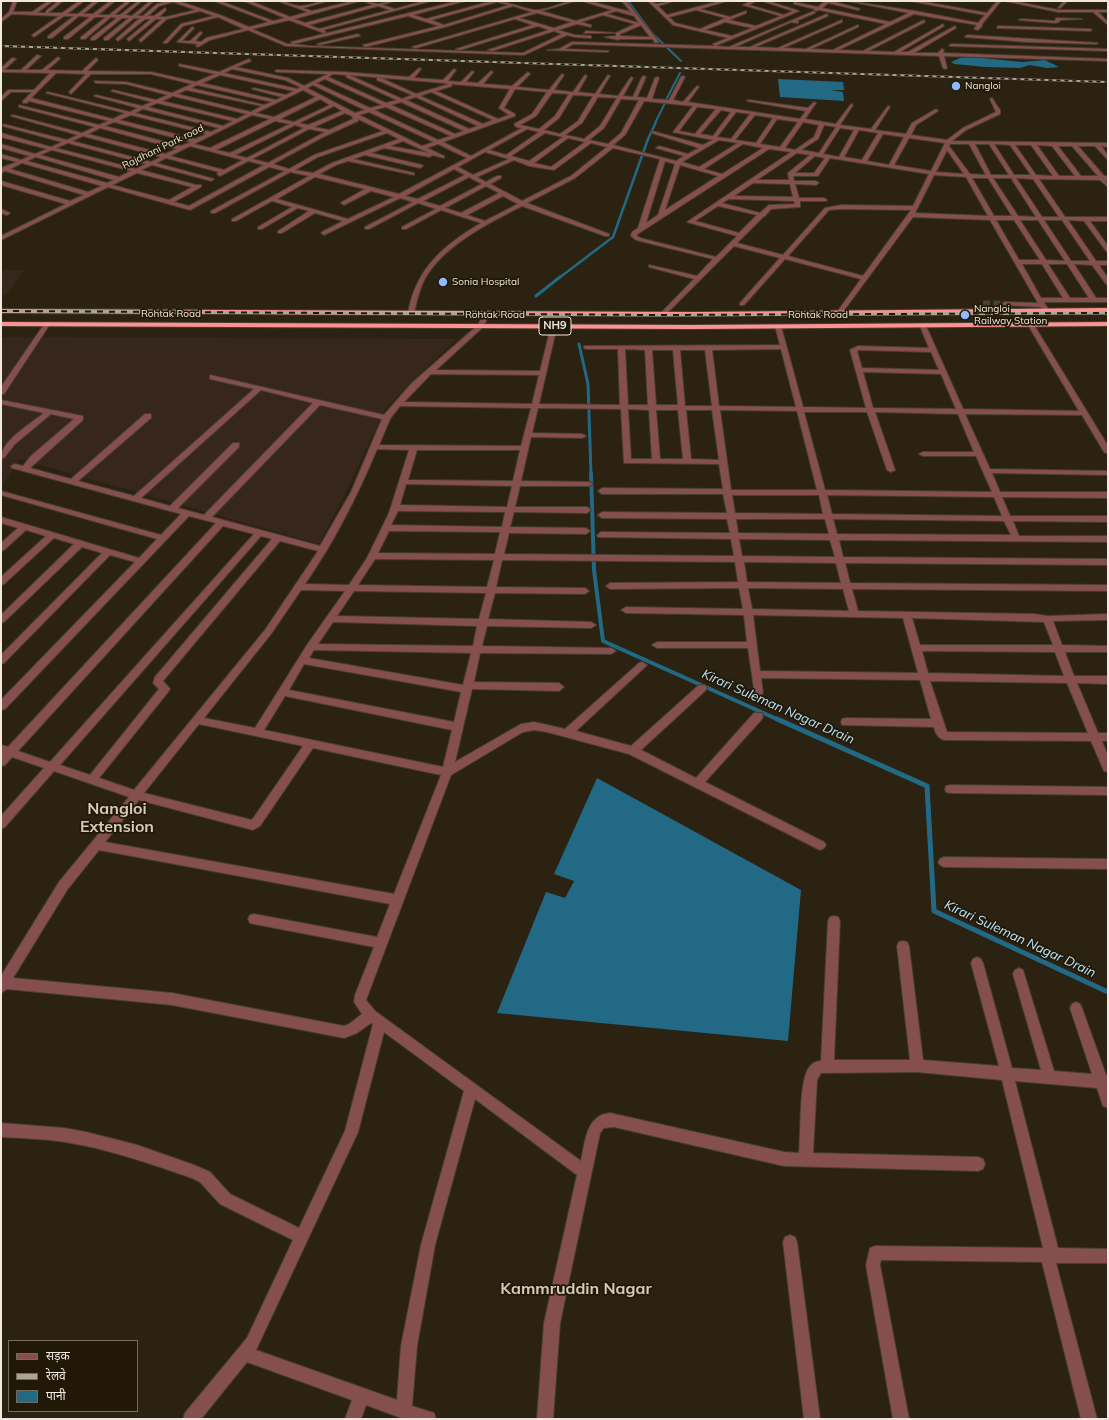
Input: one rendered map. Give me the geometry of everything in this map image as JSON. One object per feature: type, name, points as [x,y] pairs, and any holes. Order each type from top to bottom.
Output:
[{"type":"highway","name":"Rohtak Road","points":[[1,311],[663,314],[822,313],[1043,305],[1108,310]]},
{"type":"highway","points":[[822,313],[827,326]]},
{"type":"highway","name":"Rohtak Road","points":[[1,324],[923,326],[1108,324]]},
{"type":"street","points":[[1,21],[9,14],[15,1]]},
{"type":"street","points":[[32,14],[51,1]]},
{"type":"street","points":[[44,14],[61,1]]},
{"type":"street","points":[[34,36],[82,1]]},
{"type":"street","points":[[50,37],[97,1]]},
{"type":"street","points":[[66,38],[113,1]]},
{"type":"street","points":[[83,38],[128,1]]},
{"type":"street","points":[[93,39],[140,1]]},
{"type":"street","points":[[106,39],[152,1]]},
{"type":"street","points":[[118,40],[158,5],[173,1],[219,16],[286,45],[309,47],[351,50],[450,51],[524,54],[567,33]]},
{"type":"street","points":[[216,1],[274,23]]},
{"type":"street","points":[[246,1],[330,34]]},
{"type":"street","points":[[280,1],[313,13]]},
{"type":"street","points":[[311,1],[317,3]]},
{"type":"street","points":[[298,8],[326,1]]},
{"type":"street","points":[[192,28],[179,42],[200,44],[208,40],[358,1]]},
{"type":"street","points":[[366,1],[425,21],[497,1],[590,26]]},
{"type":"street","points":[[306,24],[392,1]]},
{"type":"street","points":[[319,30],[429,1]]},
{"type":"street","points":[[286,45],[463,1]]},
{"type":"street","points":[[402,50],[573,1]]},
{"type":"street","points":[[584,1],[636,15]]},
{"type":"street","points":[[624,1],[636,15],[641,24],[660,45]]},
{"type":"street","points":[[650,1],[674,24],[733,38]]},
{"type":"street","points":[[655,6],[672,1]]},
{"type":"street","points":[[697,1],[722,9]]},
{"type":"street","points":[[666,17],[721,1]]},
{"type":"street","points":[[739,1],[750,2],[791,14]]},
{"type":"street","points":[[712,46],[791,14],[797,10],[764,1]]},
{"type":"street","points":[[785,7],[802,1],[896,19],[914,13],[920,9]]},
{"type":"street","points":[[850,1],[981,25]]},
{"type":"street","points":[[912,1],[988,14]]},
{"type":"street","points":[[940,54],[941,51],[967,36],[981,25],[992,8],[999,1]]},
{"type":"street","points":[[1007,1],[1072,11],[1108,11]]},
{"type":"street","points":[[1058,9],[1066,1]]},
{"type":"street","points":[[750,2],[745,5],[784,16]]},
{"type":"street","points":[[729,47],[814,12],[821,5],[828,2],[865,10]]},
{"type":"street","points":[[185,5],[192,3]]},
{"type":"street","points":[[599,5],[606,3]]},
{"type":"street","points":[[795,3],[821,5],[891,24]]},
{"type":"street","points":[[887,3],[963,16]]},
{"type":"street","points":[[1023,10],[1024,4]]},
{"type":"street","points":[[351,50],[444,26],[514,5]]},
{"type":"street","points":[[1058,9],[1075,6]]},
{"type":"street","points":[[986,7],[992,8]]},
{"type":"street","points":[[696,8],[728,18]]},
{"type":"street","points":[[660,11],[666,9]]},
{"type":"street","points":[[130,40],[165,10]]},
{"type":"street","points":[[1,14],[166,18],[200,10]]},
{"type":"street","points":[[484,52],[615,10]]},
{"type":"street","points":[[1021,22],[1055,22],[1059,19],[1081,21],[1072,11]]},
{"type":"street","points":[[1094,11],[1108,24]]},
{"type":"street","points":[[685,12],[696,15]]},
{"type":"street","points":[[701,30],[745,12]]},
{"type":"street","points":[[814,12],[884,28]]},
{"type":"street","points":[[182,20],[210,13]]},
{"type":"street","points":[[602,14],[641,24]]},
{"type":"street","points":[[749,48],[826,15],[875,32]]},
{"type":"street","points":[[1022,15],[1021,22],[1031,57]]},
{"type":"street","points":[[165,42],[182,25],[219,16]]},
{"type":"street","points":[[904,17],[930,22]]},
{"type":"street","points":[[141,41],[166,18]]},
{"type":"street","points":[[515,18],[578,37],[650,34]]},
{"type":"street","points":[[977,18],[984,20]]},
{"type":"street","points":[[833,51],[884,28],[896,19]]},
{"type":"street","points":[[723,20],[757,28]]},
{"type":"street","points":[[864,52],[924,20]]},
{"type":"street","points":[[415,21],[432,22],[451,28]]},
{"type":"street","points":[[791,21],[805,24]]},
{"type":"street","points":[[776,49],[841,21]]},
{"type":"street","points":[[1021,22],[1086,26],[1108,49]]},
{"type":"street","points":[[936,23],[961,28]]},
{"type":"street","points":[[618,35],[641,24]]},
{"type":"street","points":[[450,51],[537,25]]},
{"type":"street","points":[[712,25],[726,28]]},
{"type":"street","points":[[895,53],[943,25]]},
{"type":"street","points":[[364,40],[418,26]]},
{"type":"street","points":[[599,32],[613,26]]},
{"type":"street","points":[[805,50],[857,26]]},
{"type":"street","points":[[910,53],[955,27]]},
{"type":"street","points":[[998,27],[1023,31],[1080,36]]},
{"type":"street","points":[[458,30],[465,32]]},
{"type":"street","points":[[732,30],[746,32]]},
{"type":"street","points":[[967,30],[974,31]]},
{"type":"street","points":[[1005,32],[1090,30]]},
{"type":"street","points":[[586,32],[654,38]]},
{"type":"street","points":[[191,43],[200,33]]},
{"type":"street","points":[[309,47],[363,34]]},
{"type":"street","points":[[617,51],[618,35]]},
{"type":"street","points":[[967,36],[1027,41],[1102,43]]},
{"type":"street","points":[[560,50],[572,43],[578,37]]},
{"type":"street","points":[[336,49],[354,43]]},
{"type":"street","points":[[572,43],[712,46],[1108,60]]},
{"type":"street","points":[[951,45],[1108,49]]},
{"type":"street","points":[[549,50],[610,51]]},
{"type":"street","points":[[940,54],[945,68]]},
{"type":"street","points":[[22,71],[39,56]]},
{"type":"street","points":[[44,71],[58,58]]},
{"type":"street","points":[[83,72],[96,59]]},
{"type":"street","points":[[1,71],[14,60]]},
{"type":"street","points":[[2,169],[36,156],[249,60]]},
{"type":"street","points":[[181,65],[302,88]]},
{"type":"street","points":[[154,67],[162,69]]},
{"type":"street","points":[[232,68],[286,79],[345,111],[442,157],[383,146]]},
{"type":"street","points":[[410,79],[419,69]]},
{"type":"street","points":[[444,82],[454,70]]},
{"type":"street","points":[[1,71],[151,73],[275,101]]},
{"type":"street","points":[[277,71],[341,73],[670,102],[906,136],[947,144],[1108,145]]},
{"type":"street","points":[[3,126],[54,72]]},
{"type":"street","points":[[71,93],[90,72]]},
{"type":"street","points":[[462,84],[472,72]]},
{"type":"street","points":[[479,85],[491,72]]},
{"type":"street","name":"Rajdhani Park road","points":[[1,238],[332,73]]},
{"type":"street","points":[[341,73],[469,131]]},
{"type":"street","points":[[422,148],[516,114],[500,108],[513,88],[528,73]]},
{"type":"street","points":[[562,75],[534,115],[518,124],[518,126],[648,154],[723,176]]},
{"type":"street","points":[[127,76],[145,78]]},
{"type":"street","points":[[372,76],[483,126]]},
{"type":"street","points":[[506,157],[541,132],[557,117],[585,76]]},
{"type":"street","points":[[560,136],[580,122],[608,76]]},
{"type":"street","points":[[200,77],[215,80]]},
{"type":"street","points":[[324,77],[455,136]]},
{"type":"street","points":[[634,99],[644,77]]},
{"type":"street","points":[[670,102],[683,77]]},
{"type":"street","points":[[404,78],[499,121]]},
{"type":"street","points":[[485,151],[552,169],[598,131],[631,78]]},
{"type":"street","points":[[649,100],[657,78]]},
{"type":"street","points":[[96,82],[126,83],[329,132]]},
{"type":"street","points":[[312,83],[472,158]]},
{"type":"street","points":[[354,115],[456,83]]},
{"type":"street","points":[[180,86],[266,106]]},
{"type":"street","points":[[246,87],[286,96]]},
{"type":"street","points":[[684,104],[697,87]]},
{"type":"street","points":[[1,100],[10,92],[35,91]]},
{"type":"street","points":[[113,91],[237,120]]},
{"type":"street","points":[[48,93],[211,133]]},
{"type":"street","points":[[96,96],[223,127]]},
{"type":"street","points":[[211,150],[320,97]]},
{"type":"street","points":[[28,99],[195,141]]},
{"type":"street","points":[[840,312],[911,215],[947,144],[953,136],[998,113],[992,99]]},
{"type":"street","points":[[411,313],[413,302],[425,272],[454,243],[486,223],[574,177],[623,134],[642,100]]},
{"type":"street","points":[[749,101],[809,110]]},
{"type":"street","points":[[230,155],[333,104]]},
{"type":"street","points":[[781,149],[800,121],[814,104]]},
{"type":"street","points":[[696,105],[675,131],[932,173],[990,177],[1105,178]]},
{"type":"street","points":[[790,174],[817,154],[838,126],[851,105]]},
{"type":"street","points":[[21,106],[98,128],[181,148]]},
{"type":"street","points":[[872,131],[888,107]]},
{"type":"street","points":[[697,135],[719,109]]},
{"type":"street","points":[[890,166],[914,124],[936,110]]},
{"type":"street","points":[[168,203],[309,127],[345,111]]},
{"type":"street","points":[[662,215],[678,162],[716,138],[734,111]]},
{"type":"street","points":[[526,114],[534,115]]},
{"type":"street","points":[[732,141],[753,114]]},
{"type":"street","points":[[1,156],[105,186],[190,208],[329,132],[356,120],[354,115]]},
{"type":"street","points":[[13,116],[225,172]]},
{"type":"street","points":[[757,145],[776,117]]},
{"type":"street","points":[[742,236],[690,222],[816,138],[822,124]]},
{"type":"street","points":[[3,126],[211,179]]},
{"type":"street","points":[[324,233],[400,196],[526,128]]},
{"type":"street","points":[[841,158],[856,129]]},
{"type":"street","points":[[213,212],[316,156],[388,131]]},
{"type":"street","points":[[654,132],[703,147]]},
{"type":"street","points":[[864,162],[881,133]]},
{"type":"street","points":[[1,135],[197,187]]},
{"type":"street","points":[[529,164],[567,137]]},
{"type":"street","points":[[234,220],[310,176],[347,159],[404,139]]},
{"type":"street","points":[[700,169],[742,143]]},
{"type":"street","points":[[188,144],[310,176],[319,176],[400,196],[486,223]]},
{"type":"street","points":[[947,144],[968,176],[1043,305]]},
{"type":"street","points":[[972,144],[990,177],[1068,300]]},
{"type":"street","points":[[991,144],[1094,300]]},
{"type":"street","points":[[1012,144],[1108,283]]},
{"type":"street","points":[[1033,144],[1057,177]]},
{"type":"street","points":[[1054,144],[1079,178]]},
{"type":"street","points":[[1074,144],[1105,178],[1108,185]]},
{"type":"street","points":[[1097,145],[1108,158]]},
{"type":"street","points":[[1,146],[118,179]]},
{"type":"street","points":[[719,259],[634,237],[634,233],[768,147]]},
{"type":"street","points":[[659,148],[689,156]]},
{"type":"street","points":[[365,153],[420,166]]},
{"type":"street","points":[[790,174],[816,175],[829,156]]},
{"type":"street","points":[[641,228],[664,158]]},
{"type":"street","points":[[347,159],[412,174]]},
{"type":"street","points":[[367,228],[470,176],[513,159]]},
{"type":"street","points":[[455,167],[502,194],[523,204],[607,235]]},
{"type":"street","points":[[2,169],[88,194]]},
{"type":"street","points":[[663,314],[763,215],[770,206],[798,206],[790,174]]},
{"type":"street","points":[[404,228],[499,177]]},
{"type":"street","points":[[752,181],[816,182]]},
{"type":"street","points":[[1,183],[70,203]]},
{"type":"street","points":[[344,204],[370,189]]},
{"type":"street","points":[[462,215],[502,194]]},
{"type":"street","points":[[727,198],[824,200]]},
{"type":"street","points":[[272,199],[349,221]]},
{"type":"street","points":[[717,204],[763,215]]},
{"type":"street","points":[[260,228],[297,206]]},
{"type":"street","points":[[742,304],[827,209],[832,207],[914,208]]},
{"type":"street","points":[[280,232],[314,211]]},
{"type":"street","points":[[911,215],[1017,219],[1108,219]]},
{"type":"street","points":[[1086,219],[1108,250]]},
{"type":"street","points":[[734,244],[864,278]]},
{"type":"street","points":[[1018,262],[1108,263]]},
{"type":"street","points":[[651,266],[700,278]]},
{"type":"street","points":[[1005,304],[1043,305],[1068,300],[1108,300]]},
{"type":"street","points":[[375,1018],[344,1032],[172,999],[2,985],[63,886],[268,632],[323,550],[355,492],[386,418],[415,385],[481,326],[487,313]]},
{"type":"street","points":[[1,392],[47,324]]},
{"type":"street","points":[[1031,325],[1108,452]]},
{"type":"street","points":[[554,326],[447,772],[361,995],[360,1002],[375,1018],[586,1173]]},
{"type":"street","points":[[778,326],[854,614]]},
{"type":"street","points":[[923,326],[1016,538]]},
{"type":"street","points":[[586,347],[784,347]]},
{"type":"street","points":[[621,348],[627,461],[723,462]]},
{"type":"street","points":[[648,348],[656,461]]},
{"type":"street","points":[[676,348],[687,462]]},
{"type":"street","points":[[708,348],[727,492],[740,559],[758,693]]},
{"type":"street","points":[[890,470],[870,410],[853,352],[854,349],[933,350]]},
{"type":"street","points":[[859,370],[943,372]]},
{"type":"street","points":[[429,372],[542,374]]},
{"type":"street","points":[[213,377],[386,418]]},
{"type":"street","points":[[136,498],[259,388]]},
{"type":"street","points":[[1,402],[80,418],[34,458],[25,468]]},
{"type":"street","points":[[207,517],[318,402]]},
{"type":"street","points":[[398,404],[1084,413]]},
{"type":"street","points":[[1,456],[12,442],[51,411]]},
{"type":"street","points":[[73,481],[148,416]]},
{"type":"street","points":[[527,435],[582,436]]},
{"type":"street","points":[[173,508],[236,445]]},
{"type":"street","points":[[374,447],[524,448]]},
{"type":"street","points":[[258,733],[310,647],[372,556],[395,508],[414,448]]},
{"type":"street","points":[[923,454],[979,454]]},
{"type":"street","points":[[15,466],[207,517],[323,550]]},
{"type":"street","points":[[987,472],[1108,472]]},
{"type":"street","points":[[403,482],[589,484]]},
{"type":"street","points":[[602,491],[1108,495]]},
{"type":"street","points":[[3,493],[162,538]]},
{"type":"street","points":[[395,508],[587,510]]},
{"type":"street","points":[[1,706],[188,512]]},
{"type":"street","points":[[602,515],[1108,519]]},
{"type":"street","points":[[1,520],[24,528],[141,561]]},
{"type":"street","points":[[1,762],[6,750],[222,522]]},
{"type":"street","points":[[1,548],[24,528]]},
{"type":"street","points":[[386,528],[586,531]]},
{"type":"street","points":[[1,824],[259,533]]},
{"type":"street","points":[[1,582],[52,535]]},
{"type":"street","points":[[601,535],[1108,539]]},
{"type":"street","points":[[92,780],[165,689],[158,683],[158,680],[278,538]]},
{"type":"street","points":[[1,620],[81,543]]},
{"type":"street","points":[[1,661],[109,551]]},
{"type":"street","points":[[372,556],[585,559],[840,559],[1108,562]]},
{"type":"street","points":[[610,586],[743,585],[1108,588]]},
{"type":"street","points":[[298,587],[491,588],[585,591]]},
{"type":"street","points":[[626,610],[748,613],[906,614],[1034,617],[1048,619],[1108,617]]},
{"type":"street","points":[[906,614],[926,677],[940,731],[944,736],[1108,737]]},
{"type":"street","points":[[329,619],[591,624]]},
{"type":"street","points":[[1048,619],[1070,679],[1108,768]]},
{"type":"street","points":[[657,646],[752,645]]},
{"type":"street","points":[[310,647],[612,651]]},
{"type":"street","points":[[917,648],[1108,649]]},
{"type":"street","points":[[302,660],[467,687],[559,687]]},
{"type":"street","points":[[567,733],[642,665]]},
{"type":"street","points":[[756,674],[1108,680]]},
{"type":"street","points":[[633,751],[702,688]]},
{"type":"street","points":[[282,692],[458,727]]},
{"type":"street","points":[[698,783],[758,716]]},
{"type":"street","points":[[196,720],[447,772],[521,728],[534,726],[612,744],[633,751],[820,845]]},
{"type":"street","points":[[846,722],[938,723]]},
{"type":"street","points":[[6,750],[136,795],[255,824],[310,744]]},
{"type":"street","points":[[950,789],[1108,791]]},
{"type":"street","points":[[96,845],[397,900]]},
{"type":"street","points":[[944,862],[1108,864]]},
{"type":"street","points":[[254,919],[381,943]]},
{"type":"street","points":[[827,1066],[834,921]]},
{"type":"street","points":[[903,946],[917,1066]]},
{"type":"street","points":[[977,963],[1007,1073],[1089,1419]]},
{"type":"street","points":[[1019,974],[1050,1078]]},
{"type":"street","points":[[1076,1008],[1105,1082],[1108,1102]]},
{"type":"street","points":[[191,1419],[252,1343],[302,1237],[350,1132],[375,1018]]},
{"type":"street","points":[[806,1160],[810,1080],[813,1072],[819,1067],[917,1066],[1105,1082]]},
{"type":"street","points":[[404,1410],[409,1346],[428,1245],[471,1089]]},
{"type":"street","points":[[545,1419],[552,1323],[594,1131],[598,1123],[605,1119],[614,1120],[784,1159],[978,1164]]},
{"type":"street","points":[[1,1130],[64,1135],[86,1139],[136,1152],[194,1172],[205,1177],[225,1199],[302,1237]]},
{"type":"street","points":[[790,1242],[812,1419]]},
{"type":"street","points":[[901,1419],[873,1265],[875,1253],[1108,1256]]},
{"type":"street","points":[[244,1353],[428,1419]]},
{"type":"street","points":[[353,1419],[361,1396]]},
{"type":"shaded area","points":[[1,270],[25,270],[6,295],[1,295]]},
{"type":"shaded area","points":[[1,337],[456,339],[385,409],[345,494],[319,544],[19,459],[1,488]]},
{"type":"water","points":[[971,57],[1022,62],[1045,60],[1059,67],[1047,68],[1030,65],[1020,68],[986,67],[954,64],[951,62],[960,58]]},
{"type":"water","points":[[778,79],[843,82],[844,90],[831,90],[843,92],[844,101],[780,97]]},
{"type":"water","points":[[597,778],[801,890],[788,1041],[497,1013],[546,892],[565,898],[574,881],[554,874]]},
{"type":"waterway","name":"Kirari Suleman Nagar Drain","points":[[628,1],[653,34],[681,61]]},
{"type":"waterway","name":"Kirari Suleman Nagar Drain","points":[[666,100],[680,73]]},
{"type":"waterway","name":"Kirari Suleman Nagar Drain","points":[[655,123],[665,103]]},
{"type":"waterway","name":"Kirari Suleman Nagar Drain","points":[[559,278],[613,237],[648,139],[656,122]]},
{"type":"waterway","name":"Kirari Suleman Nagar Drain","points":[[536,296],[560,277]]},
{"type":"waterway","name":"Kirari Suleman Nagar Drain","points":[[579,344],[588,384],[591,474]]},
{"type":"waterway","name":"Kirari Suleman Nagar Drain","points":[[591,473],[594,570],[603,641],[779,720]]},
{"type":"waterway","name":"Kirari Suleman Nagar Drain","points":[[777,719],[927,786],[934,911],[1108,992]]},
{"type":"tunnel","points":[[983,304],[1005,304]]},
{"type":"railway","points":[[1,46],[1108,82]]},
{"type":"railway","points":[[1,311],[657,315],[1108,313]]},
{"type":"place","name":"Nangloi","points":[[956,86]]},
{"type":"place","name":"Sonia Hospital","points":[[443,282]]},
{"type":"place","name":"Nangloi Railway Station","points":[[965,315]]},
{"type":"district","name":"Nangloi Extension","points":[[117,818]]},
{"type":"district","name":"Kammruddin Nagar","points":[[576,1289]]}]
